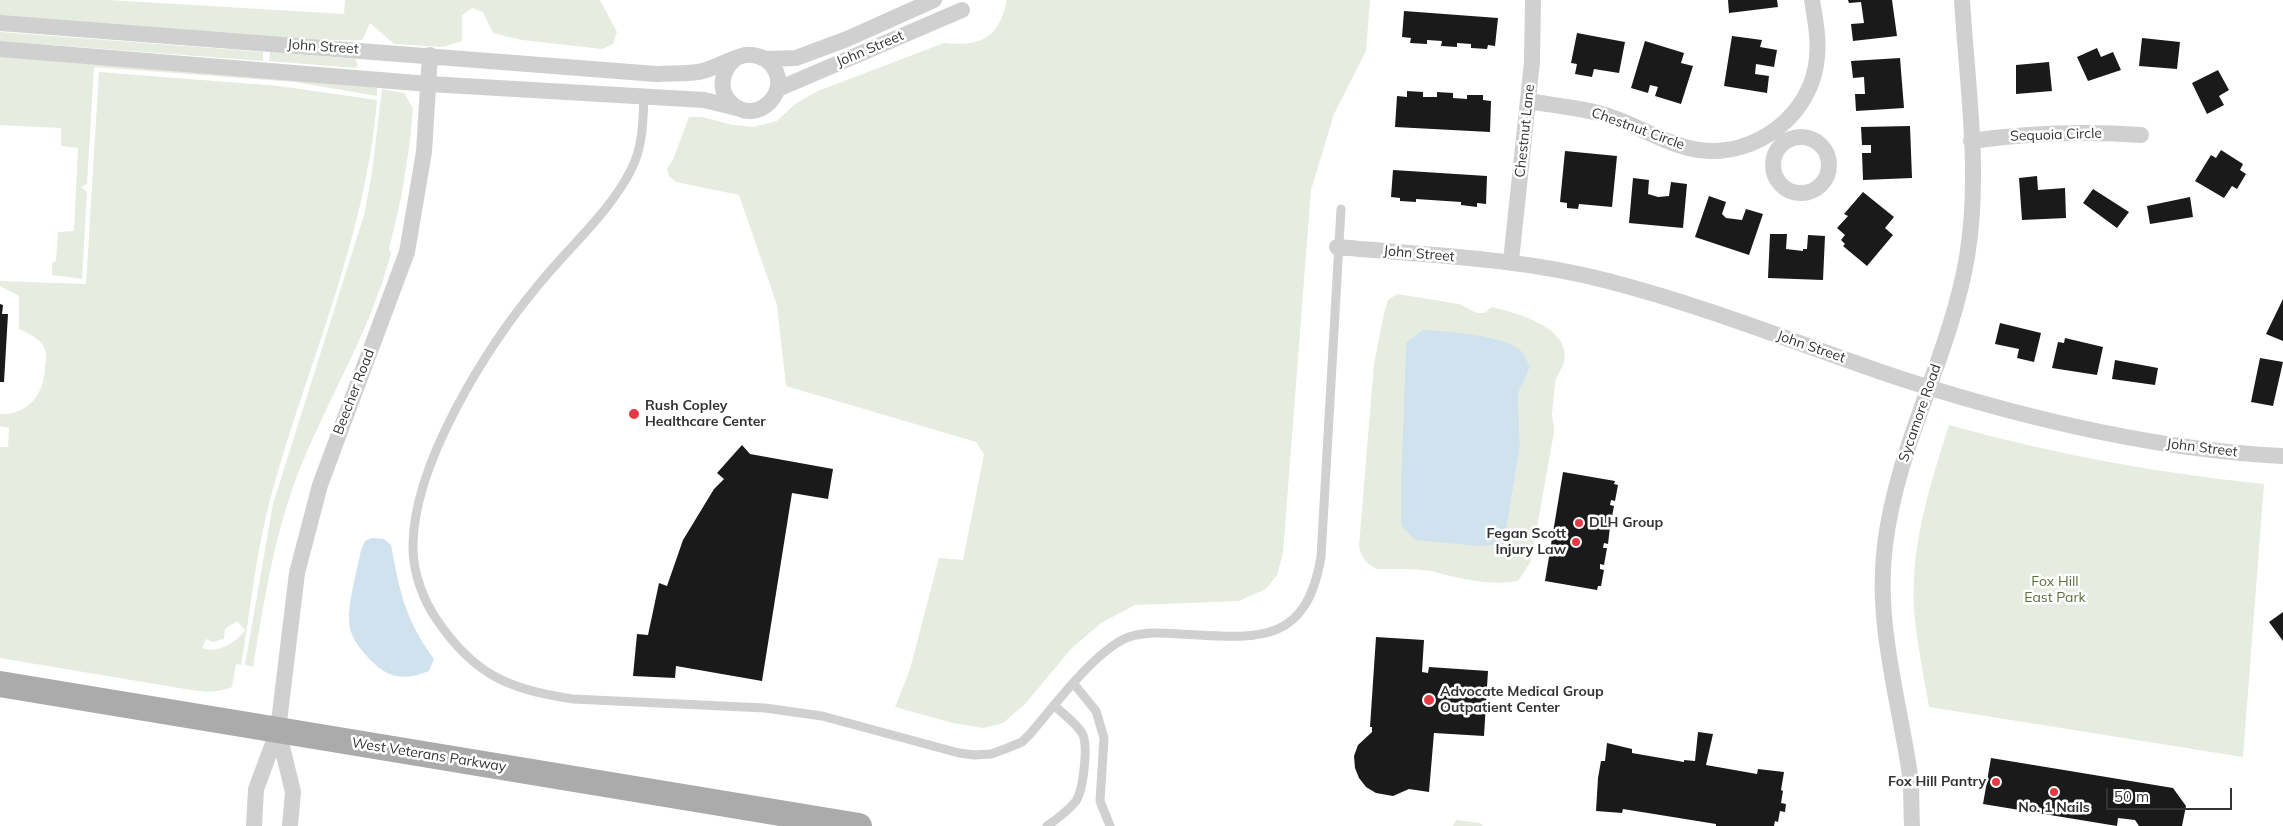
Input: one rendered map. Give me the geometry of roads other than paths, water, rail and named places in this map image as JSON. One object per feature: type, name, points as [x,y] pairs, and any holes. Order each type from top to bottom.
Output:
[{"type":"main road","name":"West Veterans Parkway","points":[[0,684],[859,826]]},
{"type":"street","name":"John Street","points":[[766,59],[796,58],[847,39],[934,0]]},
{"type":"street","name":"Chestnut Lane","points":[[1511,261],[1532,62],[1533,0]]},
{"type":"street","name":"Chestnut Circle","points":[[1528,101],[1593,112],[1674,143],[1698,150],[1736,149],[1779,137],[1801,105],[1812,80],[1817,57],[1818,38],[1812,0]]},
{"type":"street","name":"Sycamore Road","points":[[1912,826],[1910,778],[1887,643],[1882,592],[1885,546],[1892,503],[1905,456],[1951,320],[1967,258],[1973,189],[1962,0]]},
{"type":"street","name":"John Street","points":[[778,89],[962,10]]},
{"type":"street","name":"John Street","points":[[0,22],[646,73],[699,72],[735,60]]},
{"type":"street","name":"John Street","points":[[0,48],[429,84],[704,100],[744,110]]},
{"type":"street","name":"Beecher Road","points":[[254,826],[256,789],[278,730],[297,573],[320,484],[407,252],[424,152],[430,55]]},
{"type":"street","points":[[745,55],[756,55],[766,59],[774,67],[778,78],[778,89],[774,99],[766,107],[755,110],[744,110],[731,103],[722,84],[725,70],[735,60],[745,55]]},
{"type":"street","points":[[644,96],[646,73]]},
{"type":"street","name":"Sequoia Circle","points":[[1971,141],[2000,137],[2091,132],[2142,135]]},
{"type":"street","name":"John Street","points":[[1337,247],[1511,261],[1607,281],[1674,300],[1929,387],[2055,421],[2126,437],[2204,449],[2283,456]]},
{"type":"street","name":"Beecher Road","points":[[278,730],[293,792],[290,826]]},
{"type":"lane","points":[[644,96],[640,149],[631,170],[616,193],[539,283],[505,330],[474,378],[444,435],[420,493],[414,523],[413,549],[416,573],[424,597],[448,636],[481,668],[502,681],[525,690],[573,699],[765,708],[812,714],[974,755],[991,754],[1022,742],[1098,659],[1124,639],[1142,633],[1243,638],[1266,634],[1283,626],[1299,615],[1310,598],[1318,578],[1321,557],[1337,247],[1341,209]]},
{"type":"lane","points":[[1074,684],[1096,710],[1104,738],[1100,801],[1110,826]]},
{"type":"lane","points":[[1047,826],[1063,815],[1077,799],[1084,771],[1085,748],[1082,734],[1055,706]]},
{"type":"water","points":[[1423,330],[1474,335],[1502,341],[1520,350],[1530,367],[1518,394],[1520,446],[1504,544],[1480,546],[1415,540],[1401,525],[1406,343]]},
{"type":"water","points":[[372,538],[384,539],[391,545],[405,605],[416,631],[434,659],[429,671],[419,675],[401,677],[379,668],[358,646],[353,636],[349,621],[352,591],[361,550],[365,541]]},
{"type":"place","name":"Rush Copley Healthcare Center","points":[[634,414]]},
{"type":"place","name":"DLH Group","points":[[1579,523]]},
{"type":"place","name":"Fegan Scott Injury Law","points":[[1576,542]]},
{"type":"place","name":"Advocate Medical Group Outpatient Center","points":[[1429,700]]},
{"type":"place","name":"Fox Hill Pantry","points":[[1996,782]]},
{"type":"place","name":"No. 1 Nails","points":[[2054,792]]},
{"type":"park label","name":"Fox Hill East Park","points":[[2055,590]]}]
